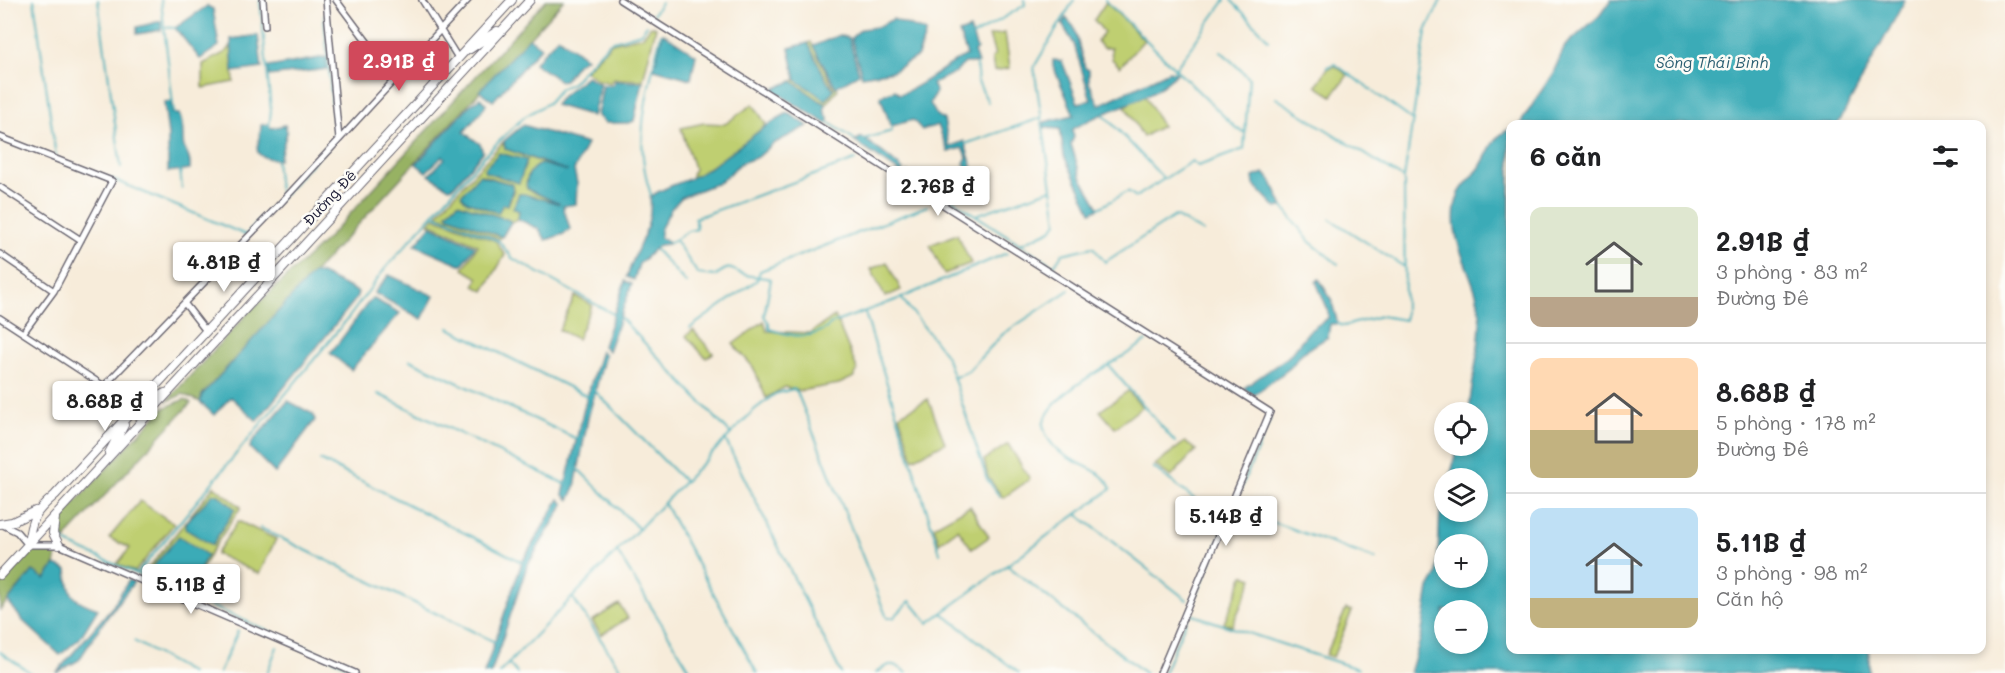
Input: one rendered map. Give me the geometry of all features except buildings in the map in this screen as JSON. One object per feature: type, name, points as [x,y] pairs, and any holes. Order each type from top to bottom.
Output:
[{"type":"street","points":[[262,0],[265,26]]},
{"type":"street","points":[[326,0],[339,139]]},
{"type":"street","points":[[336,0],[395,79]]},
{"type":"street","points":[[422,0],[458,58],[510,23]]},
{"type":"street","points":[[104,387],[185,304],[468,0]]},
{"type":"street","name":"Đường Đê","points":[[0,524],[12,522],[38,509],[55,495],[512,0]]},
{"type":"street","name":"Đường Đê","points":[[0,575],[530,0]]},
{"type":"street","points":[[620,0],[1270,412],[1160,673]]},
{"type":"street","points":[[0,137],[112,181],[54,291],[23,333]]},
{"type":"street","points":[[0,187],[81,240]]},
{"type":"street","points":[[0,254],[54,291]]},
{"type":"street","points":[[185,304],[206,331]]},
{"type":"street","points":[[0,318],[104,387],[131,412]]},
{"type":"street","points":[[103,464],[131,412],[173,388]]},
{"type":"street","points":[[28,545],[32,518],[38,509]]},
{"type":"street","points":[[56,516],[53,533],[59,545]]},
{"type":"street","points":[[0,524],[17,532],[28,545],[59,545],[355,673]]},
{"type":"green space","points":[[546,0],[564,0],[202,395],[200,402],[183,394],[166,402],[250,311],[326,240]]},
{"type":"green space","points":[[1106,2],[1144,40],[1120,67],[1112,59],[1111,48],[1103,48],[1097,41],[1104,32],[1094,20]]},
{"type":"green space","points":[[651,26],[656,27],[643,80],[613,79],[610,83],[598,80],[585,71],[612,43],[643,36]]},
{"type":"green space","points":[[1005,33],[1010,68],[994,71],[992,58],[995,55],[989,36]]},
{"type":"green space","points":[[811,42],[831,82],[838,89],[826,105],[792,81],[796,80],[826,100],[834,88],[828,83],[808,43]]},
{"type":"green space","points":[[231,46],[234,82],[203,88],[203,64],[226,52]]},
{"type":"green space","points":[[1335,66],[1348,75],[1332,96],[1316,86],[1327,69]]},
{"type":"green space","points":[[1144,94],[1162,126],[1143,137],[1125,106]]},
{"type":"green space","points":[[753,104],[766,124],[740,148],[691,179],[694,168],[681,128],[704,123],[725,124]]},
{"type":"green space","points":[[504,141],[503,145],[521,155],[569,171],[541,164],[533,192],[560,204],[519,194],[514,208],[519,211],[518,219],[511,222],[458,203],[447,213],[502,237],[499,239],[438,213]],"holes":[[[479,176],[511,184],[514,190],[508,205],[503,203],[499,209]]]},
{"type":"green space","points":[[434,217],[496,241],[505,255],[484,291],[474,286],[478,278],[463,269],[478,245],[429,223]]},
{"type":"green space","points":[[957,234],[971,263],[944,274],[930,245]]},
{"type":"green space","points":[[887,262],[901,290],[885,297],[871,269]]},
{"type":"green space","points":[[575,296],[592,305],[577,339],[559,330]]},
{"type":"green space","points":[[835,316],[856,366],[857,371],[854,377],[839,384],[799,391],[785,387],[766,398],[753,367],[733,344],[764,321],[767,331],[810,333]]},
{"type":"green space","points":[[693,330],[713,353],[706,358],[686,336]]},
{"type":"green space","points":[[1128,391],[1142,407],[1115,428],[1100,411]]},
{"type":"green space","points":[[185,399],[191,403],[67,536],[67,540],[61,536],[58,521],[162,409]]},
{"type":"green space","points":[[928,399],[945,443],[913,459],[899,415]]},
{"type":"green space","points":[[1185,442],[1196,450],[1171,477],[1155,465]]},
{"type":"green space","points":[[1008,444],[1030,479],[1003,498],[988,477],[984,460]]},
{"type":"green space","points":[[214,486],[241,507],[211,552],[189,595],[143,575]]},
{"type":"green space","points":[[140,501],[174,524],[135,572],[117,564],[130,548],[109,538]]},
{"type":"green space","points":[[970,506],[989,537],[972,549],[958,529],[939,543],[934,526]]},
{"type":"green space","points":[[238,521],[276,539],[259,574],[216,554]]},
{"type":"green space","points":[[39,548],[58,550],[55,565],[45,579],[33,571],[0,610],[0,586],[28,552]]},
{"type":"green space","points":[[1244,575],[1253,578],[1232,626],[1224,623]]},
{"type":"green space","points":[[619,604],[628,618],[601,635],[592,621]]},
{"type":"green space","points":[[1346,609],[1352,611],[1333,657],[1326,655]]},
{"type":"water","name":"Sông Thái Bình","points":[[1611,0],[1905,0],[1840,120],[1523,120],[1553,73],[1565,46],[1599,16]]},
{"type":"water","points":[[207,6],[213,9],[219,46],[200,59],[175,28]]},
{"type":"water","points":[[1066,18],[1074,27],[1085,68],[1089,70],[1089,82],[1099,105],[1169,71],[1177,73],[1154,91],[1072,130],[1074,137],[1071,144],[1081,177],[1099,208],[1091,212],[1064,156],[1060,129],[1045,128],[1044,122],[1074,115],[1053,66],[1053,60],[1062,61],[1078,103],[1091,100],[1074,44],[1062,24]]},
{"type":"water","points":[[893,19],[926,32],[918,56],[893,71],[862,76],[851,38],[861,29],[877,27]]},
{"type":"water","points":[[161,21],[161,30],[137,34],[137,27]]},
{"type":"water","points":[[970,29],[977,49],[974,52],[978,63],[965,63],[956,72],[932,84],[936,92],[930,103],[936,114],[944,120],[949,147],[964,141],[973,169],[967,170],[964,163],[967,157],[962,148],[948,152],[938,125],[922,130],[913,120],[891,126],[880,96],[895,90],[899,94],[905,92],[967,55],[959,33]]},
{"type":"water","points":[[663,33],[696,55],[691,79],[654,69]]},
{"type":"water","points":[[258,35],[262,68],[233,72],[231,39]]},
{"type":"water","points":[[839,35],[849,38],[859,74],[836,87],[813,46]]},
{"type":"water","points":[[558,37],[586,58],[577,64],[565,80],[560,81],[534,63]]},
{"type":"water","points":[[529,38],[541,47],[493,101],[479,91]]},
{"type":"water","points":[[808,43],[828,83],[834,89],[826,100],[796,80],[789,48]]},
{"type":"water","points":[[326,57],[327,69],[269,76],[268,67]]},
{"type":"water","points":[[587,76],[600,84],[593,116],[555,105],[563,95]]},
{"type":"water","points":[[615,81],[643,82],[634,121],[605,123],[597,115],[603,85],[612,85]]},
{"type":"water","points":[[792,81],[826,105],[824,110],[829,120],[827,124],[773,89]]},
{"type":"water","points":[[480,98],[486,104],[485,107],[464,132],[480,144],[483,152],[453,187],[449,188],[429,175],[445,158],[443,156],[426,172],[416,164],[469,106]]},
{"type":"water","points":[[171,101],[172,114],[179,114],[181,118],[183,145],[190,169],[168,172],[168,136],[164,102]]},
{"type":"water","points":[[788,113],[808,126],[773,144],[758,157],[741,163],[720,182],[682,197],[671,209],[660,230],[660,238],[668,241],[668,244],[659,245],[639,264],[634,280],[627,277],[647,228],[650,197],[704,171],[766,126]]},
{"type":"water","points":[[266,124],[272,128],[285,125],[287,132],[279,160],[258,153],[261,125]]},
{"type":"water","points":[[523,125],[587,144],[574,170],[577,183],[576,204],[563,206],[570,229],[564,234],[546,240],[539,229],[518,219],[519,211],[513,208],[519,194],[560,204],[527,189],[527,177],[541,164],[568,171],[505,149],[504,141]]},
{"type":"water","points":[[1506,131],[1506,654],[1869,654],[1869,673],[1410,673],[1421,637],[1429,588],[1434,579],[1434,588],[1488,588],[1488,534],[1439,534],[1439,522],[1488,522],[1488,468],[1452,468],[1455,456],[1488,456],[1488,402],[1470,402],[1480,332],[1479,305],[1458,244],[1454,212],[1458,196],[1480,167],[1495,140]]},
{"type":"water","points":[[862,137],[903,170],[901,173],[854,141]]},
{"type":"water","points":[[499,153],[527,160],[519,183],[485,172],[484,169]]},
{"type":"water","points":[[908,172],[926,181],[946,182],[946,196],[944,198],[905,175]]},
{"type":"water","points":[[1264,173],[1272,182],[1283,207],[1276,208],[1254,185],[1253,177]]},
{"type":"water","points":[[479,175],[511,184],[513,188],[508,205],[503,204],[498,213],[466,201],[461,195]]},
{"type":"water","points":[[458,203],[511,222],[502,237],[449,216],[447,213]]},
{"type":"water","points":[[431,226],[475,246],[462,265],[415,245]]},
{"type":"water","points":[[313,273],[319,273],[358,292],[356,299],[257,421],[231,397],[214,415],[200,402],[202,395]]},
{"type":"water","points":[[389,275],[434,296],[422,319],[374,293]]},
{"type":"water","points":[[1319,279],[1331,299],[1338,324],[1330,324],[1328,337],[1302,353],[1290,368],[1254,395],[1244,388],[1289,356],[1309,331],[1328,318],[1328,310],[1316,282]]},
{"type":"water","points":[[625,281],[632,284],[608,351],[603,346]]},
{"type":"water","points":[[372,298],[400,313],[351,370],[330,353]]},
{"type":"water","points":[[601,351],[605,355],[588,418],[575,487],[569,500],[563,494],[587,396]]},
{"type":"water","points":[[288,401],[313,414],[315,420],[275,473],[250,448],[251,443]]},
{"type":"water","points":[[213,494],[219,495],[235,509],[212,545],[185,529],[187,521]]},
{"type":"water","points":[[559,499],[564,504],[527,566],[491,673],[484,673],[522,562]]},
{"type":"water","points":[[179,536],[207,555],[189,592],[186,593],[149,577],[149,571]]},
{"type":"water","points":[[55,565],[67,570],[73,596],[82,603],[98,609],[80,638],[60,655],[22,620],[8,601],[33,571],[45,579]]},
{"type":"water","points":[[129,580],[134,582],[102,624],[79,660],[56,673],[112,607]]},
{"type":"waterway","points":[[34,0],[56,157]]},
{"type":"waterway","points":[[98,0],[121,167]]},
{"type":"waterway","points":[[161,0],[174,114]]},
{"type":"waterway","points":[[260,0],[271,110],[269,127]]},
{"type":"waterway","points":[[973,36],[1025,5],[1024,0]]},
{"type":"waterway","points":[[1019,245],[1051,230],[1057,222],[1034,67],[1074,0]]},
{"type":"waterway","points":[[1105,0],[1237,129],[1244,132]]},
{"type":"waterway","points":[[1173,72],[1225,0]]},
{"type":"waterway","points":[[1231,0],[1269,40]]},
{"type":"waterway","points":[[1338,324],[1344,326],[1381,316],[1405,320],[1404,178],[1426,31],[1441,0]]},
{"type":"waterway","points":[[653,14],[661,3]]},
{"type":"waterway","points":[[112,179],[246,235],[335,138],[324,16]]},
{"type":"waterway","points":[[137,574],[349,317],[384,270],[486,154],[524,117],[548,103],[560,89],[572,83],[610,42],[641,33],[647,25]]},
{"type":"waterway","points":[[162,27],[175,28]]},
{"type":"waterway","points":[[651,195],[645,174],[642,134],[647,95],[661,34]]},
{"type":"waterway","points":[[1099,208],[1128,191],[1136,197],[1192,161],[1198,166],[1244,149],[1249,78],[1221,51]]},
{"type":"waterway","points":[[976,64],[978,82],[988,102]]},
{"type":"waterway","points":[[1327,67],[1335,64],[1411,119]]},
{"type":"waterway","points":[[1276,98],[1403,178]]},
{"type":"waterway","points":[[1104,115],[1164,179]]},
{"type":"waterway","points":[[965,144],[1041,118]]},
{"type":"waterway","points":[[828,122],[854,139]]},
{"type":"waterway","points":[[864,139],[892,131],[892,126]]},
{"type":"waterway","points":[[276,160],[279,191],[282,194]]},
{"type":"waterway","points":[[855,160],[695,218],[697,229],[688,231],[675,240],[698,274],[715,276],[729,268],[746,275],[771,279],[764,316],[769,323],[769,329],[802,336],[818,333],[833,323],[901,298],[1007,253]]},
{"type":"waterway","points":[[180,169],[182,189]]},
{"type":"waterway","points":[[976,215],[1052,189]]},
{"type":"waterway","points":[[946,196],[1054,266],[1062,254],[1093,247],[1105,262],[1175,216],[1203,232]]},
{"type":"waterway","points":[[690,328],[757,280],[760,271],[927,206]]},
{"type":"waterway","points":[[1283,207],[1310,242],[1338,264]]},
{"type":"waterway","points":[[433,214],[499,241],[512,258],[615,315]]},
{"type":"waterway","points":[[1330,219],[1403,266]]},
{"type":"waterway","points":[[669,243],[675,240]]},
{"type":"waterway","points":[[656,250],[686,283]]},
{"type":"waterway","points":[[955,377],[968,371],[1003,334],[1069,290]]},
{"type":"waterway","points":[[902,299],[946,355],[987,479],[1000,497]]},
{"type":"waterway","points":[[865,313],[940,553]]},
{"type":"waterway","points":[[621,318],[730,433]]},
{"type":"waterway","points":[[449,328],[587,396]]},
{"type":"waterway","points":[[499,673],[754,410],[775,394],[793,389],[797,392],[887,618],[893,618],[910,601],[928,623],[1111,489],[1098,473],[1056,449],[1048,439],[1043,425],[1049,412],[1072,388],[1146,341]]},
{"type":"waterway","points":[[410,360],[577,439]]},
{"type":"waterway","points":[[1109,366],[1175,442]]},
{"type":"waterway","points":[[594,390],[685,482]]},
{"type":"waterway","points":[[378,394],[567,485]]},
{"type":"waterway","points":[[1164,673],[1270,419]]},
{"type":"waterway","points":[[725,439],[841,673]]},
{"type":"waterway","points":[[320,460],[522,562]]},
{"type":"waterway","points":[[1153,467],[1220,519]]},
{"type":"waterway","points":[[577,468],[639,529]]},
{"type":"waterway","points":[[664,503],[757,673]]},
{"type":"waterway","points":[[1233,508],[1376,559]]},
{"type":"waterway","points":[[1078,515],[1187,600]]},
{"type":"waterway","points":[[260,528],[495,642]]},
{"type":"waterway","points":[[59,537],[66,543],[365,673]]},
{"type":"waterway","points":[[618,553],[692,673]]},
{"type":"waterway","points":[[1008,566],[1145,673]]},
{"type":"waterway","points":[[573,598],[623,673]]},
{"type":"waterway","points":[[942,613],[1019,673]]},
{"type":"waterway","points":[[1190,614],[1358,669]]},
{"type":"waterway","points":[[219,673],[238,631]]},
{"type":"waterway","points":[[134,641],[191,673]]},
{"type":"waterway","points":[[267,673],[277,647]]},
{"type":"waterway","points":[[0,652],[31,673]]},
{"type":"waterway","points":[[509,664],[517,673]]},
{"type":"waterway","points":[[876,673],[888,665],[895,665],[907,673]]}]
